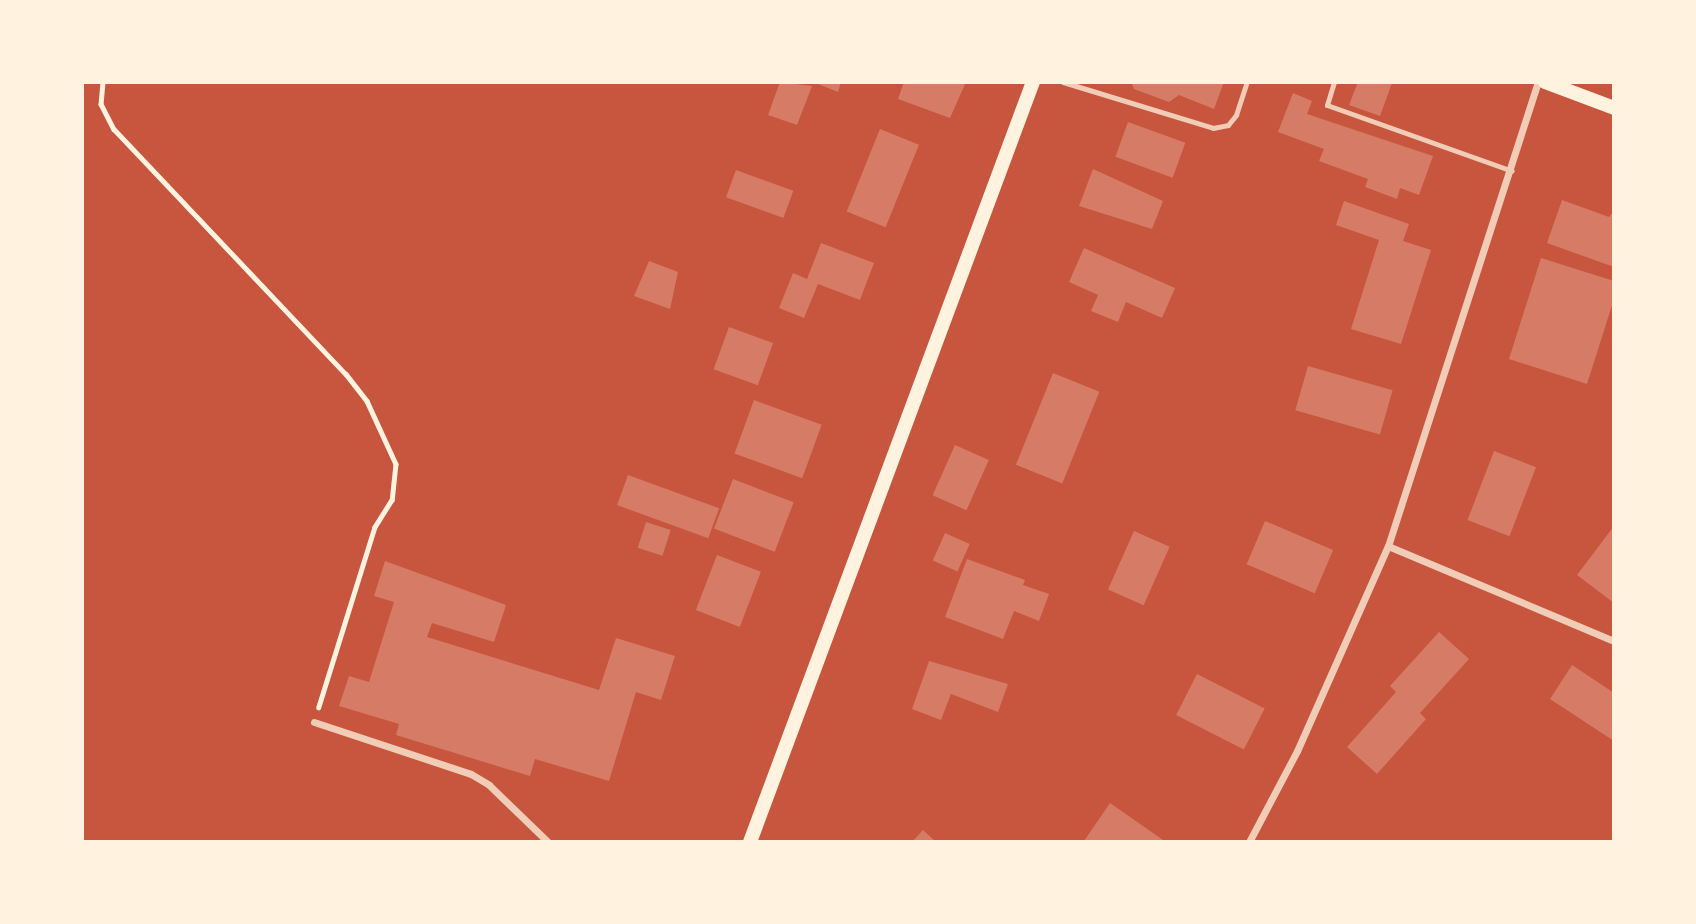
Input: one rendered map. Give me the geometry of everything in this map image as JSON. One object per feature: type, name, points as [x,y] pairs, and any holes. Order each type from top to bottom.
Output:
[{"type":"main road","points":[[750,842],[1033,82]]},
{"type":"main road","points":[[1545,82],[1614,108]]},
{"type":"street","points":[[1249,842],[1297,751],[1388,546],[1512,171],[1538,82]]},
{"type":"street","points":[[1388,546],[1614,641]]},
{"type":"street","points":[[314,722],[471,774],[489,785],[548,842]]},
{"type":"lane","points":[[1063,82],[1213,128],[1228,125],[1236,115],[1247,82]]},
{"type":"lane","points":[[1334,82],[1327,105],[1512,171]]},
{"type":"path","points":[[103,82],[100,104],[114,129],[346,374],[367,401],[396,464],[392,500],[375,527],[314,722]]},
{"type":"building","points":[[780,82],[812,86],[797,125],[768,115]]},
{"type":"building","points":[[813,82],[841,82],[838,92]]},
{"type":"building","points":[[904,82],[965,84],[950,118],[898,99]]},
{"type":"building","points":[[1131,82],[1224,82],[1214,109],[1179,95],[1169,102],[1134,89]]},
{"type":"building","points":[[1358,82],[1392,83],[1380,116],[1349,105]]},
{"type":"building","points":[[1293,93],[1312,101],[1307,114],[1433,156],[1419,195],[1400,188],[1397,199],[1365,187],[1368,179],[1319,161],[1324,149],[1278,132]]},
{"type":"building","points":[[1128,122],[1185,143],[1173,178],[1115,157]]},
{"type":"building","points":[[880,129],[919,145],[886,227],[847,212]]},
{"type":"building","points":[[1093,169],[1163,201],[1152,229],[1079,206]]},
{"type":"building","points":[[736,170],[793,191],[783,218],[726,197]]},
{"type":"building","points":[[1562,200],[1609,217],[1614,211],[1614,267],[1547,243]]},
{"type":"building","points":[[1344,201],[1409,224],[1403,241],[1431,250],[1401,344],[1351,329],[1379,240],[1336,225]]},
{"type":"building","points":[[821,243],[874,263],[860,300],[818,284],[804,318],[779,308],[793,273],[807,279]]},
{"type":"building","points":[[1084,248],[1175,288],[1162,318],[1126,302],[1118,322],[1091,311],[1098,295],[1069,282]]},
{"type":"building","points":[[1541,258],[1614,281],[1614,299],[1587,384],[1509,359]]},
{"type":"building","points":[[649,261],[678,272],[670,309],[634,296]]},
{"type":"building","points":[[729,327],[773,343],[758,385],[714,369]]},
{"type":"building","points":[[1308,366],[1393,390],[1380,434],[1295,410]]},
{"type":"building","points":[[1053,373],[1099,392],[1062,484],[1016,465]]},
{"type":"building","points":[[754,400],[822,425],[802,478],[735,454]]},
{"type":"building","points":[[955,445],[989,460],[966,510],[933,495]]},
{"type":"building","points":[[1494,451],[1536,467],[1509,536],[1467,520]]},
{"type":"building","points":[[628,475],[719,508],[708,538],[617,505]]},
{"type":"building","points":[[733,479],[794,502],[775,552],[714,528]]},
{"type":"building","points":[[1265,521],[1333,550],[1315,593],[1247,564]]},
{"type":"building","points":[[646,522],[671,530],[662,556],[638,548]]},
{"type":"building","points":[[1614,526],[1614,603],[1577,575]]},
{"type":"building","points":[[1134,531],[1170,547],[1144,605],[1108,589]]},
{"type":"building","points":[[945,533],[970,544],[957,571],[933,560]]},
{"type":"building","points":[[717,555],[761,572],[740,627],[696,610]]},
{"type":"building","points":[[967,559],[1025,580],[1023,585],[1049,594],[1039,621],[1014,611],[1003,639],[945,617]]},
{"type":"building","points":[[385,561],[506,605],[494,642],[432,623],[427,637],[599,690],[616,638],[675,656],[661,700],[636,692],[609,781],[535,759],[530,776],[396,735],[399,724],[339,706],[349,676],[369,682],[394,602],[374,596]]},
{"type":"building","points":[[1439,632],[1469,659],[1420,713],[1426,719],[1377,774],[1347,747],[1396,692],[1390,686]]},
{"type":"building","points":[[929,661],[1008,684],[998,712],[951,694],[941,720],[912,709]]},
{"type":"building","points":[[1572,665],[1614,693],[1614,741],[1550,699]]},
{"type":"building","points":[[1197,674],[1265,709],[1244,749],[1176,715]]},
{"type":"building","points":[[1110,803],[1166,842],[1084,841]]},
{"type":"building","points":[[923,830],[936,842],[912,842]]}]
